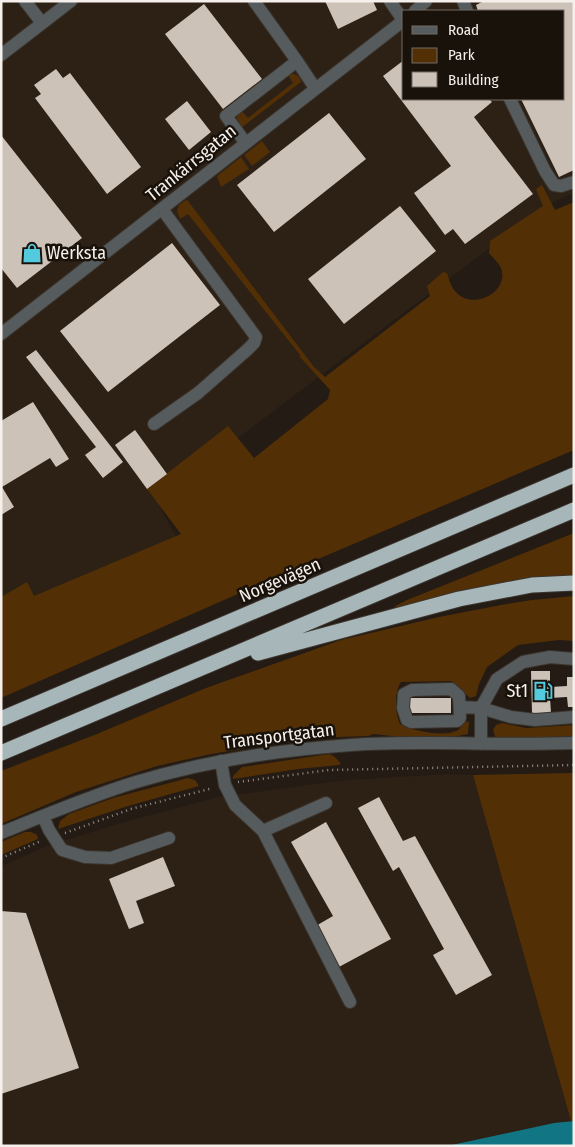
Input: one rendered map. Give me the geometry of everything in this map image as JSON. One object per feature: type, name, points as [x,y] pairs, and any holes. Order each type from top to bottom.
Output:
[{"type":"highway","points":[[521,497],[574,468]]},
{"type":"highway","name":"Norgevägen","points":[[1,719],[574,475]]},
{"type":"highway","points":[[1,753],[574,510]]},
{"type":"highway","points":[[206,667],[459,599],[532,585],[574,582]]},
{"type":"street","points":[[25,1],[42,23]]},
{"type":"street","points":[[1,55],[71,1]]},
{"type":"street","points":[[254,1],[315,88]]},
{"type":"street","points":[[390,1],[402,19]]},
{"type":"street","points":[[416,10],[426,1]]},
{"type":"street","name":"Trankärrsgatan","points":[[1,334],[402,21]]},
{"type":"street","points":[[245,142],[226,116],[297,61]]},
{"type":"street","points":[[510,100],[545,171],[554,185],[562,186],[574,182]]},
{"type":"street","points":[[154,424],[198,393],[248,350],[256,337],[162,209]]},
{"type":"street","points":[[481,744],[482,708],[497,679],[523,662],[550,657],[574,659]]},
{"type":"street","points":[[452,689],[459,696],[460,707],[460,718],[454,723],[411,722],[405,717],[404,694],[412,690],[452,689]]},
{"type":"street","points":[[460,707],[482,708],[511,717],[534,720],[574,717]]},
{"type":"street","name":"Transportgatan","points":[[1,833],[137,782],[220,761],[288,751],[353,745],[574,744]]},
{"type":"street","points":[[220,761],[225,785],[235,805],[263,831],[350,1002]]},
{"type":"street","points":[[263,831],[326,803]]},
{"type":"street","points":[[43,816],[53,837],[62,850],[85,857],[111,858],[168,838]]},
{"type":"path","points":[[1,858],[130,808],[244,781],[329,770],[574,765]]},
{"type":"shaded area","points":[[1,1],[574,1],[574,193],[547,205],[156,500],[177,538],[1,612]]},
{"type":"shaded area","points":[[448,774],[473,775],[571,1121],[447,1146],[1,1146],[1,866],[47,846],[117,824],[218,797],[346,780]]},
{"type":"green space","points":[[290,73],[299,77],[301,82],[241,128],[237,119],[241,110],[248,118],[293,83],[288,75]]},
{"type":"green space","points":[[262,141],[270,152],[252,166],[244,155]]},
{"type":"green space","points":[[241,157],[249,169],[221,187],[217,176]]},
{"type":"green space","points":[[542,185],[555,210],[574,202],[574,450],[290,571],[1,698],[1,597],[27,582],[34,596],[181,534],[147,489],[228,426],[254,458],[328,399],[330,390],[300,357],[188,214],[180,219],[177,211],[179,205],[186,200],[188,201],[314,367],[325,377],[430,296],[427,286],[443,272],[447,273],[450,283],[462,297],[471,300],[479,299],[495,291],[500,285],[502,277],[500,266],[489,253],[490,241],[543,206],[536,189]]},
{"type":"green space","points":[[574,533],[574,575],[506,583],[440,596],[396,608],[395,606],[407,600]]},
{"type":"green space","points":[[574,596],[574,641],[559,640],[518,645],[487,667],[476,696],[470,698],[451,681],[401,682],[397,691],[396,703],[400,724],[420,731],[450,733],[458,730],[463,721],[469,722],[468,734],[433,738],[409,738],[374,734],[368,736],[308,738],[211,754],[157,766],[76,792],[1,824],[1,771],[97,734],[206,688],[341,640],[439,617],[501,605]]},
{"type":"green space","points":[[502,723],[526,728],[574,725],[574,736],[496,739],[493,730],[496,725]]},
{"type":"green space","points":[[329,754],[341,764],[233,779],[233,776],[242,767]]},
{"type":"green space","points":[[574,773],[574,1121],[571,1121],[473,775]]},
{"type":"green space","points":[[188,778],[195,780],[199,786],[128,806],[58,829],[60,821],[69,814],[113,798]]},
{"type":"green space","points":[[25,832],[37,835],[38,839],[1,855],[1,842]]},
{"type":"water","points":[[574,1121],[574,1146],[447,1146],[554,1123]]},
{"type":"building","points":[[325,1],[373,1],[377,10],[338,29]]},
{"type":"building","points":[[484,1],[574,1],[574,170],[559,177],[521,100],[565,100],[565,10],[478,10],[476,5]]},
{"type":"building","points":[[204,4],[262,79],[223,109],[165,34]]},
{"type":"building","points":[[402,62],[402,100],[490,100],[492,102],[474,117],[533,194],[465,244],[453,229],[445,235],[414,193],[451,166],[383,76]]},
{"type":"building","points":[[56,69],[63,78],[70,73],[141,167],[107,194],[35,98],[41,94],[34,85]]},
{"type":"building","points":[[187,101],[211,132],[189,150],[165,119]]},
{"type":"building","points":[[329,113],[366,159],[274,232],[237,185]]},
{"type":"building","points":[[1,135],[82,238],[17,288],[1,268]]},
{"type":"building","points":[[400,206],[436,251],[344,324],[308,279]]},
{"type":"building","points":[[172,243],[220,305],[108,392],[60,331]]},
{"type":"building","points":[[36,350],[123,462],[103,478],[85,455],[96,447],[26,357]]},
{"type":"building","points":[[33,402],[69,459],[56,467],[50,458],[2,487],[14,507],[1,515],[1,421]]},
{"type":"building","points":[[135,430],[167,474],[147,489],[115,445]]},
{"type":"building","points":[[531,671],[550,671],[550,687],[567,686],[567,677],[574,677],[574,707],[568,707],[567,697],[550,698],[551,713],[532,713]]},
{"type":"building","points":[[410,698],[451,698],[451,713],[410,713]]},
{"type":"building","points":[[379,797],[403,841],[415,836],[492,975],[456,995],[433,955],[444,949],[399,867],[393,871],[358,808]]},
{"type":"building","points":[[326,822],[391,939],[337,968],[314,927],[333,916],[291,842]]},
{"type":"building","points":[[163,857],[175,886],[136,901],[144,923],[129,929],[109,879]]},
{"type":"building","points":[[1,911],[26,913],[79,1068],[1,1094]]},
{"type":"place","name":"Werksta","points":[[32,253]]},
{"type":"place","name":"St1","points":[[543,691]]}]
